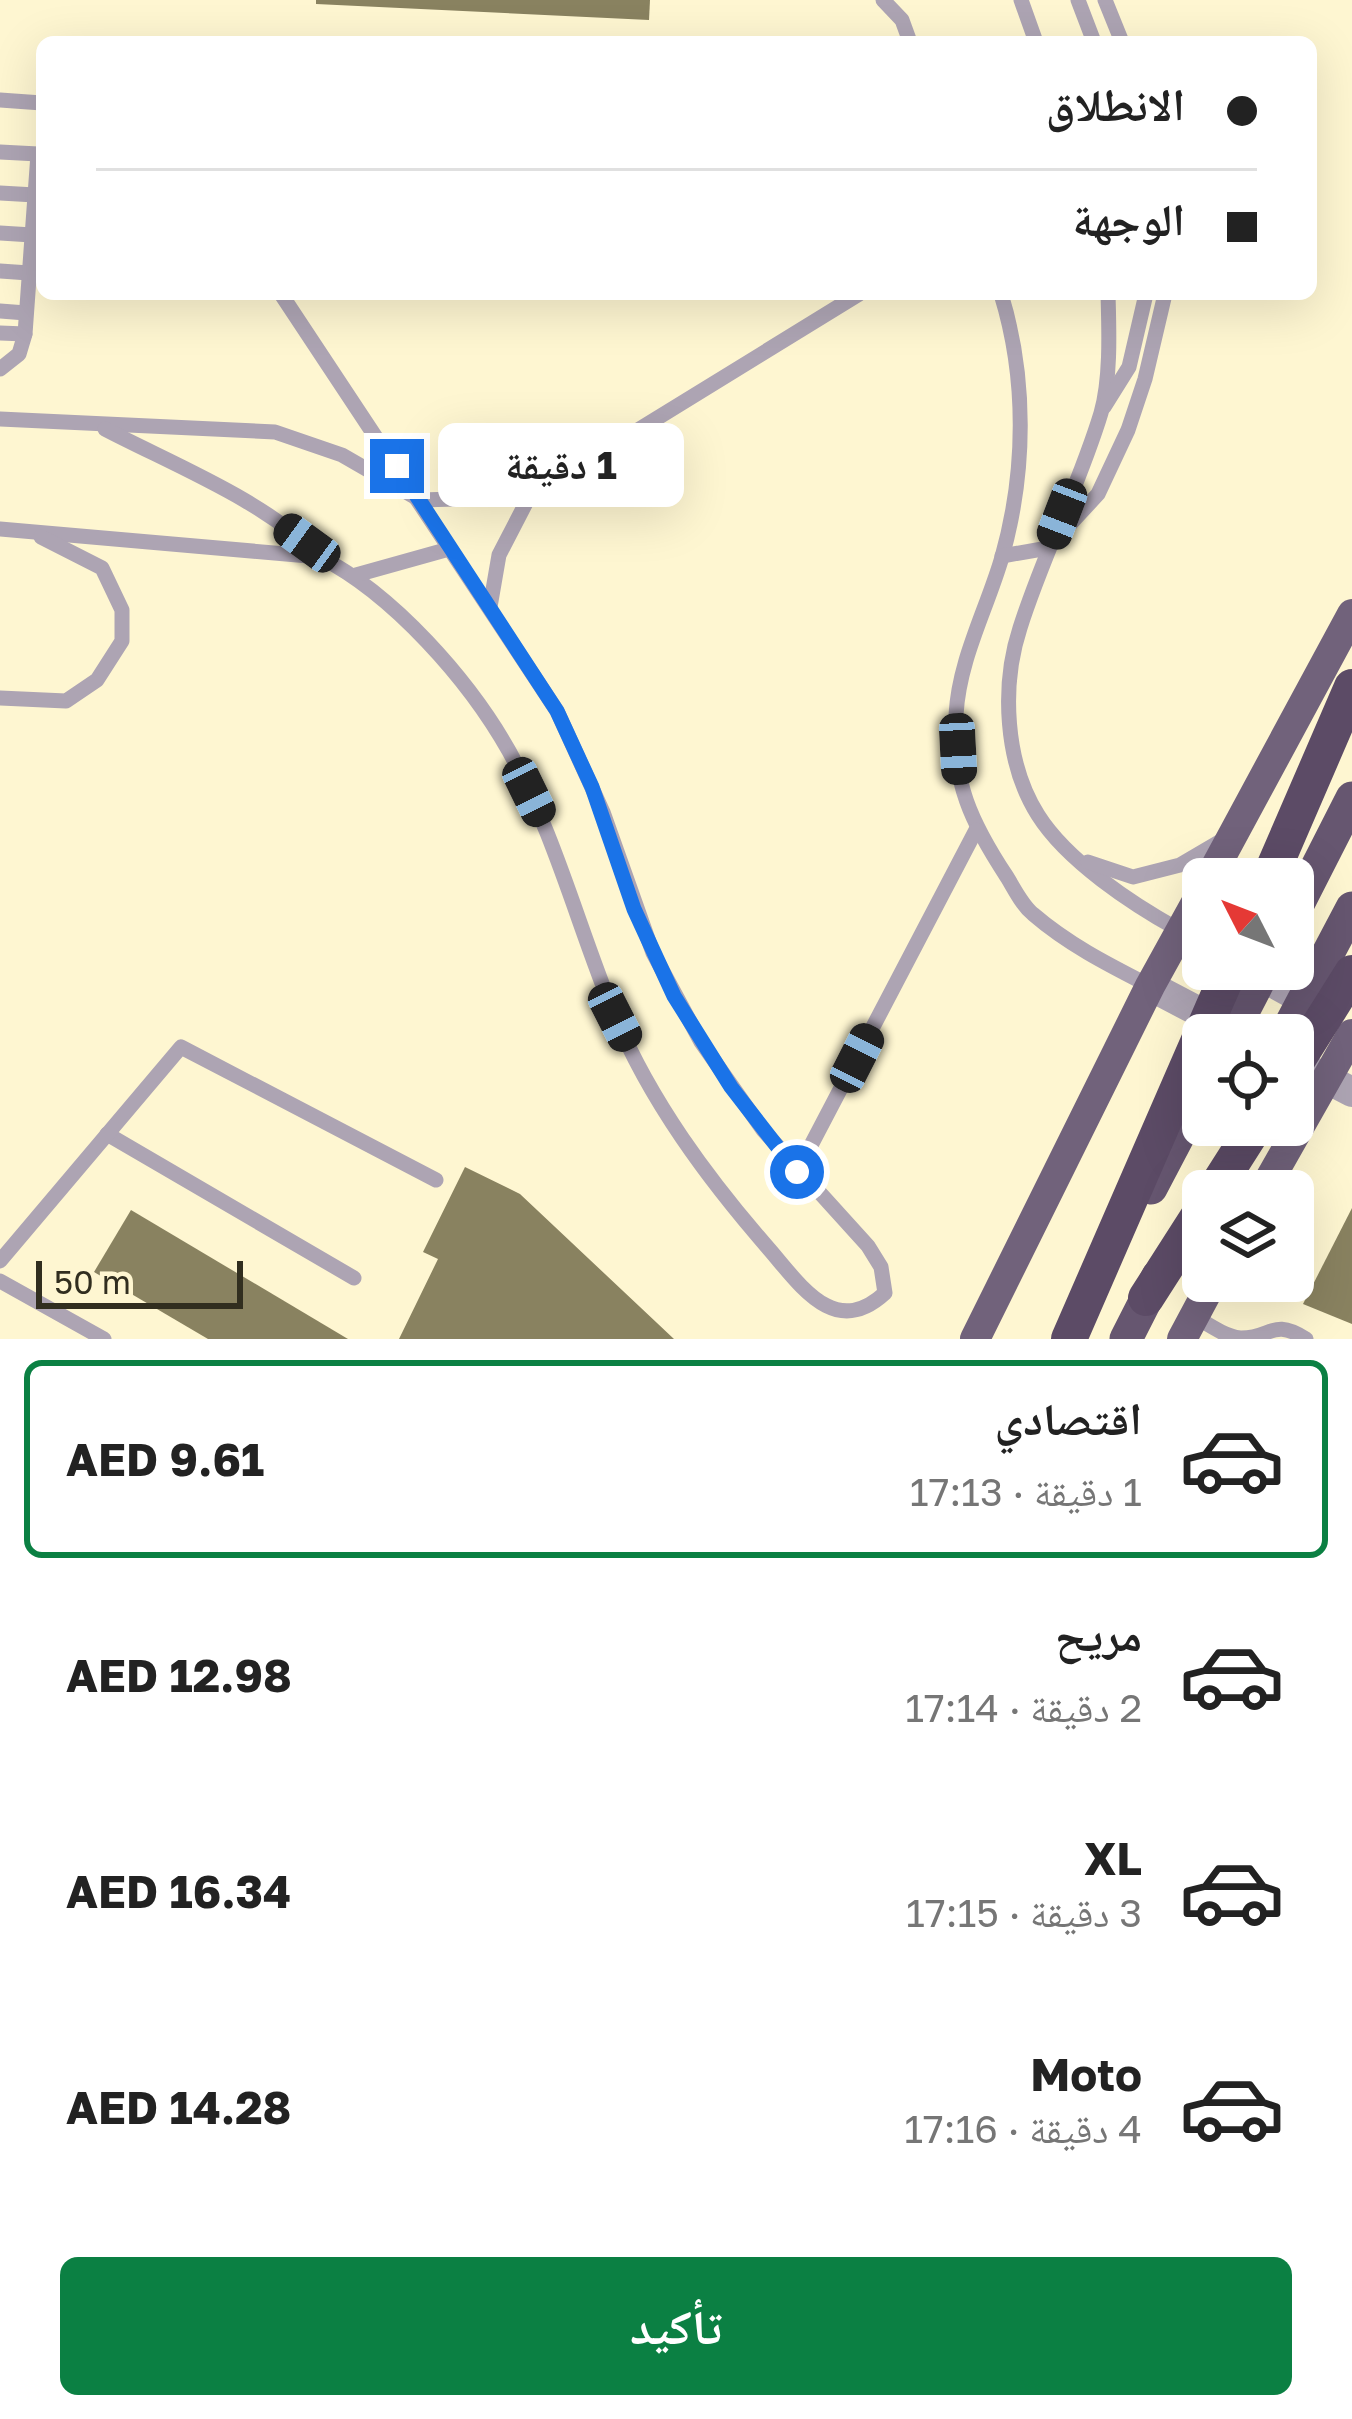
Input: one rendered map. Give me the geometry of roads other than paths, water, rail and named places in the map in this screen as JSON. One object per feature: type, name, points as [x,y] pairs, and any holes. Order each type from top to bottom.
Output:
[{"type":"highway","points":[[1278,858],[1352,687]]},
{"type":"highway","points":[[1314,872],[1352,797]]},
{"type":"highway","points":[[1296,1014],[1352,908]]},
{"type":"highway","points":[[1316,1075],[1352,973]]},
{"type":"highway","points":[[1071,1339],[1221,990]]},
{"type":"highway","points":[[1071,1339],[1182,1129]]},
{"type":"highway","points":[[1126,1339],[1227,1146]]},
{"type":"highway","points":[[1147,1298],[1182,1242]]},
{"type":"main road","points":[[1222,858],[1352,614]]},
{"type":"main road","points":[[975,1339],[1150,986],[1182,948]]},
{"type":"main road","points":[[1273,1170],[1316,1075],[1352,1030]]},
{"type":"street","points":[[1150,986],[1203,1014]]},
{"type":"street","points":[[1284,990],[1352,1030]]},
{"type":"lane","points":[[884,0],[902,20],[908,36]]},
{"type":"lane","points":[[1021,0],[1034,36]]},
{"type":"lane","points":[[1078,0],[1092,36]]},
{"type":"lane","points":[[1106,0],[1120,36]]},
{"type":"lane","points":[[0,100],[36,103]]},
{"type":"lane","points":[[0,152],[36,154]]},
{"type":"lane","points":[[0,369],[19,354],[25,334],[36,187]]},
{"type":"lane","points":[[0,193],[35,195]]},
{"type":"lane","points":[[0,233],[32,235]]},
{"type":"lane","points":[[0,271],[29,273]]},
{"type":"lane","points":[[97,424],[252,507],[320,557],[356,575],[470,692],[508,749],[550,834],[615,1017],[658,1101],[721,1194],[803,1288],[827,1308],[844,1311],[878,1300],[885,1293],[885,1282],[868,1246],[797,1172],[731,1087],[674,996],[634,909],[582,761],[528,662],[285,300]]},
{"type":"lane","points":[[0,419],[275,432],[342,455],[420,500],[529,497],[849,300]]},
{"type":"lane","points":[[1002,300],[1021,411],[1018,479],[1002,556],[974,633],[956,714],[959,784],[976,830],[1029,911],[1083,952],[1150,986]]},
{"type":"lane","points":[[1102,409],[1108,300]]},
{"type":"lane","points":[[1145,300],[1129,367],[1102,409],[1018,634],[1009,701],[1015,761],[1038,816],[1127,901],[1182,932]]},
{"type":"lane","points":[[1002,556],[1048,548],[1098,494],[1128,430],[1164,300]]},
{"type":"lane","points":[[0,311],[26,313]]},
{"type":"lane","points":[[0,333],[25,334]]},
{"type":"lane","points":[[490,607],[499,556],[529,497]]},
{"type":"lane","points":[[0,529],[320,557]]},
{"type":"lane","points":[[0,698],[66,700],[97,680],[122,640],[122,610],[102,568],[21,530]]},
{"type":"lane","points":[[356,575],[449,549]]},
{"type":"lane","points":[[797,1172],[976,830]]},
{"type":"lane","points":[[1079,859],[1132,877],[1180,866],[1239,830]]},
{"type":"lane","points":[[0,1261],[181,1047],[436,1180]]},
{"type":"lane","points":[[106,1134],[354,1278]]},
{"type":"lane","points":[[0,1281],[104,1339]]},
{"type":"lane","points":[[1187,1328],[1242,1339],[1276,1327],[1306,1339]]}]
